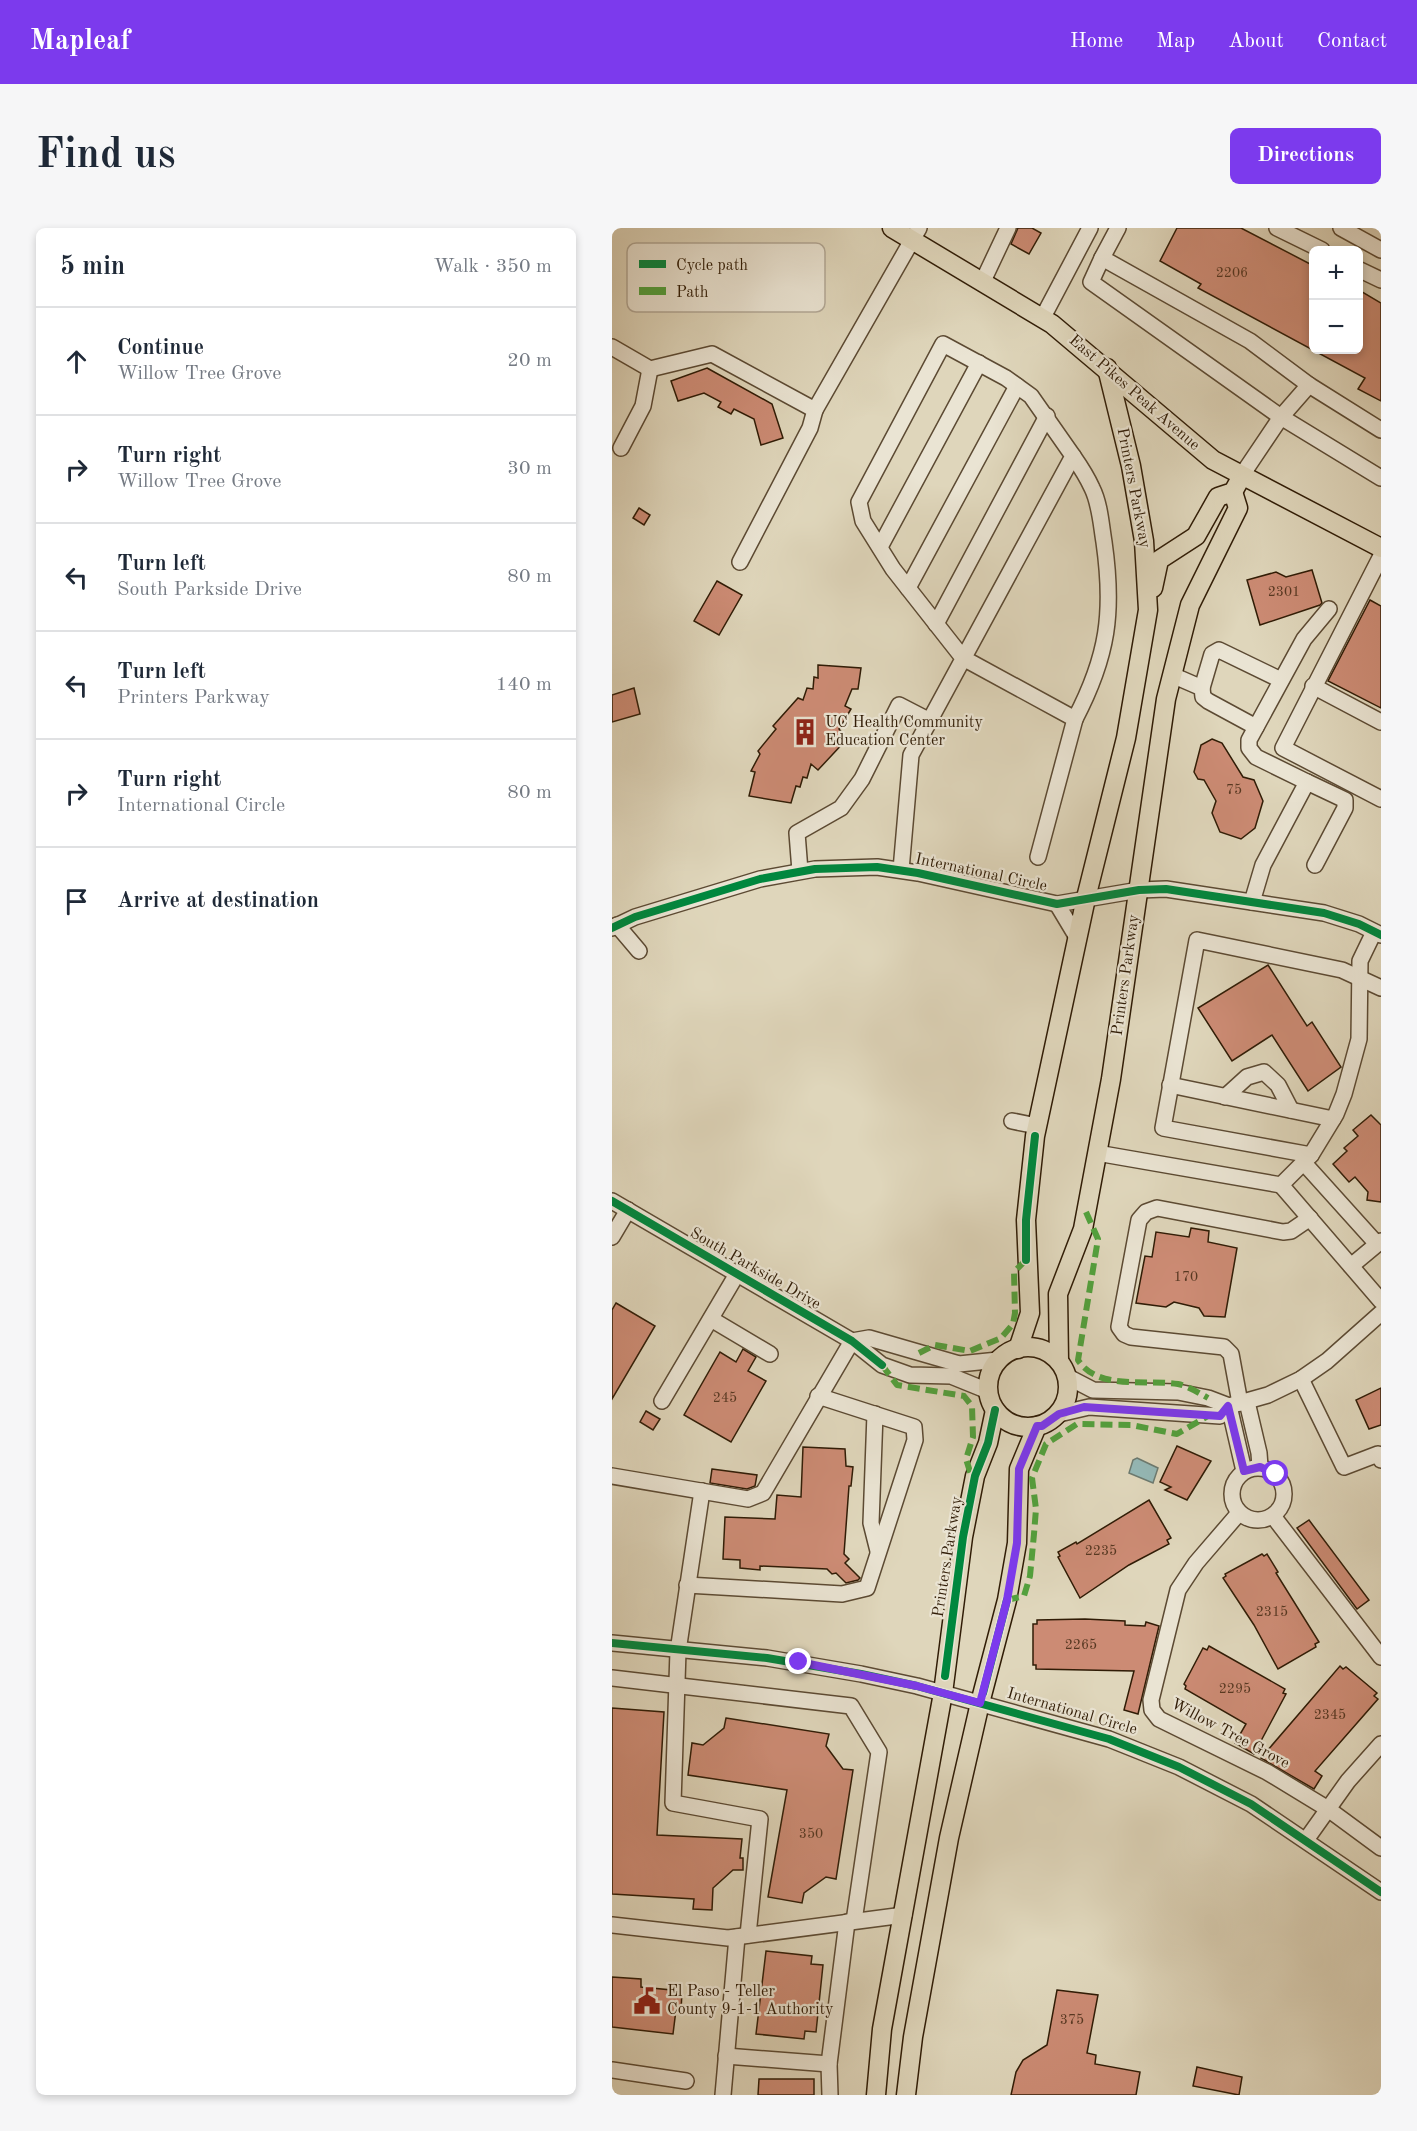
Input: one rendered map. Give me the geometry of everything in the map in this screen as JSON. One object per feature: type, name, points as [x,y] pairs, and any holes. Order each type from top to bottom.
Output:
[{"type":"main road","name":"East Pikes Peak Avenue","points":[[892,228],[915,234],[983,281],[1043,317],[1107,368],[1213,460],[1381,548]]},
{"type":"main road","name":"Printers Parkway","points":[[1107,368],[1131,466],[1144,541],[1148,610]]},
{"type":"main road","name":"Printers Parkway","points":[[1018,1349],[1030,1313],[1026,1220],[1037,1126],[1086,898],[1126,738],[1159,560],[1196,536],[1218,497],[1233,492],[1242,475]]},
{"type":"main road","name":"Printers Parkway","points":[[1059,1361],[1058,1294],[1083,1229],[1097,1153],[1118,1036],[1157,753],[1172,675],[1190,605],[1238,508],[1233,492]]},
{"type":"main road","points":[[1018,1349],[1044,1351],[1059,1361],[1068,1377],[1067,1396],[1059,1414],[1042,1426],[1024,1427],[1005,1421],[995,1410],[988,1391],[992,1371],[998,1359],[1018,1349]]},
{"type":"main road","name":"Printers Parkway","points":[[876,2095],[880,2045],[943,1693],[963,1537],[975,1476],[988,1443],[995,1410]]},
{"type":"main road","points":[[906,2095],[909,2059],[937,1903],[980,1703],[1007,1600],[1017,1543],[1019,1469],[1037,1426]]},
{"type":"street","points":[[983,281],[1008,228]]},
{"type":"street","points":[[1043,317],[1090,228]]},
{"type":"street","points":[[1118,228],[1091,282],[1281,417],[1381,478]]},
{"type":"street","points":[[1277,228],[1314,246]]},
{"type":"street","points":[[1341,228],[1379,243]]},
{"type":"street","points":[[740,562],[810,428],[815,410],[915,234]]},
{"type":"street","points":[[1102,258],[1250,341],[1310,385],[1381,430]]},
{"type":"street","points":[[1363,271],[1381,280]]},
{"type":"street","points":[[1038,857],[1075,719],[1090,690],[1102,657],[1109,608],[1108,573],[1100,514],[1093,490],[1047,416],[1031,396],[943,344],[860,502],[863,521],[908,588],[963,658],[1075,719]]},
{"type":"street","points":[[612,346],[650,369],[712,354],[815,410]]},
{"type":"street","points":[[880,547],[978,363]]},
{"type":"street","points":[[621,448],[643,406],[650,369]]},
{"type":"street","points":[[1242,475],[1281,417],[1310,385]]},
{"type":"street","points":[[908,588],[1017,386]]},
{"type":"street","points":[[936,624],[1047,416]]},
{"type":"street","points":[[901,870],[911,755],[1073,456]]},
{"type":"street","points":[[1381,556],[1283,748],[1381,799]]},
{"type":"street","points":[[1315,865],[1345,808],[1344,800],[1256,757],[1248,748],[1256,727],[1304,639],[1329,609]]},
{"type":"street","points":[[1256,727],[1203,697],[1202,688],[1212,654],[1219,650],[1281,680]]},
{"type":"street","points":[[1172,675],[1202,688]]},
{"type":"street","points":[[1313,686],[1381,722]]},
{"type":"street","points":[[800,872],[797,833],[841,808],[862,779],[899,705],[930,721]]},
{"type":"street","points":[[1252,902],[1263,865],[1307,782]]},
{"type":"street","name":"International Circle","points":[[614,926],[760,879],[846,867],[901,870],[1057,904],[1138,890],[1166,889],[1332,915],[1378,934]]},
{"type":"street","name":"International Circle","points":[[1057,904],[1078,939]]},
{"type":"street","points":[[614,926],[639,951]]},
{"type":"street","points":[[1281,1185],[1307,1159],[1333,1119],[1344,1094],[1357,1055],[1361,1005],[1360,961],[1378,934]]},
{"type":"street","points":[[1351,1266],[1379,1242],[1307,1159],[1163,1128],[1197,940],[1359,975],[1381,988]]},
{"type":"street","points":[[1225,1097],[1254,1073],[1264,1072],[1278,1085],[1291,1110]]},
{"type":"street","points":[[1170,1085],[1333,1119]]},
{"type":"street","points":[[1012,1121],[1037,1126]]},
{"type":"street","points":[[1097,1153],[1281,1185],[1381,1301]]},
{"type":"street","name":"South Parkside Drive","points":[[612,1200],[852,1341],[882,1365],[910,1375],[951,1376],[988,1391]]},
{"type":"street","points":[[1244,1471],[1239,1404],[1232,1354],[1224,1347],[1131,1337],[1124,1334],[1119,1327],[1139,1220],[1146,1212],[1157,1208],[1283,1232],[1291,1230],[1310,1218]]},
{"type":"street","points":[[612,1237],[628,1210]]},
{"type":"street","points":[[662,1401],[737,1274]]},
{"type":"street","points":[[1059,1414],[1089,1407],[1220,1416],[1239,1404],[1301,1379],[1327,1361],[1381,1313]]},
{"type":"street","points":[[711,1319],[770,1354]]},
{"type":"street","points":[[612,1476],[748,1499],[762,1492],[852,1341],[869,1338],[958,1364],[998,1359]]},
{"type":"street","points":[[1068,1377],[1094,1390],[1178,1392],[1239,1404]]},
{"type":"street","points":[[1301,1379],[1344,1467],[1378,1454],[1381,1460]]},
{"type":"street","points":[[687,1585],[842,1594],[867,1588],[915,1440],[914,1427],[818,1396]]},
{"type":"street","points":[[1239,1404],[1259,1453],[1260,1467]]},
{"type":"street","points":[[875,1414],[871,1523],[878,1551]]},
{"type":"street","points":[[1260,1467],[1276,1474],[1285,1492],[1280,1510],[1273,1516],[1257,1520],[1239,1513],[1231,1496],[1233,1485],[1244,1471],[1260,1467]]},
{"type":"street","points":[[702,1491],[678,1651],[673,1803],[760,1820],[726,2056],[723,2095]]},
{"type":"street","name":"Willow Tree Grove","points":[[1239,1513],[1196,1563],[1178,1590],[1151,1700],[1152,1710],[1159,1719],[1267,1772],[1328,1809]]},
{"type":"street","points":[[1273,1516],[1381,1657]]},
{"type":"street","name":"International Circle","points":[[612,1643],[799,1662],[943,1693],[1101,1737],[1151,1755],[1215,1784],[1306,1840],[1381,1892]]},
{"type":"street","points":[[612,1678],[851,1706],[879,1752],[829,2064],[830,2095]]},
{"type":"street","points":[[1306,1840],[1364,1761],[1381,1744]]},
{"type":"street","points":[[1328,1809],[1381,1848]]},
{"type":"street","points":[[612,1926],[743,1936],[904,1915]]},
{"type":"street","points":[[726,2056],[829,2064]]},
{"type":"street","points":[[612,2070],[686,2081]]},
{"type":"water","points":[[1137,1458],[1158,1468],[1153,1483],[1129,1473],[1133,1460]]},
{"type":"building","points":[[1018,228],[1032,228],[1041,233],[1029,254],[1011,244]]},
{"type":"building","points":[[1177,228],[1241,228],[1309,263],[1309,348],[1198,288],[1201,284],[1160,261]]},
{"type":"building","points":[[1363,292],[1381,303],[1381,401],[1358,389],[1365,378],[1320,354],[1363,354]]},
{"type":"building","points":[[707,368],[772,404],[783,438],[761,445],[754,419],[734,409],[731,414],[718,407],[721,402],[704,393],[678,401],[671,381]]},
{"type":"building","points":[[639,508],[650,515],[644,525],[633,518]]},
{"type":"building","points":[[1312,570],[1322,603],[1260,625],[1247,580],[1276,572],[1286,577]]},
{"type":"building","points":[[717,581],[742,595],[719,635],[694,621]]},
{"type":"building","points":[[1370,600],[1381,606],[1381,708],[1328,681]]},
{"type":"building","name":"UC Health Community Education Center","points":[[818,665],[861,668],[858,689],[852,689],[845,706],[851,709],[839,729],[847,739],[818,770],[811,764],[807,778],[803,777],[800,787],[796,786],[791,803],[749,796],[755,772],[751,771],[760,754],[758,751],[776,729],[773,726],[798,698],[803,700],[807,688],[813,689],[814,677],[818,678]]},
{"type":"building","points":[[634,688],[640,714],[612,722],[612,695]]},
{"type":"building","points":[[1212,739],[1222,743],[1243,777],[1254,780],[1263,801],[1255,828],[1241,839],[1220,832],[1212,813],[1216,801],[1204,780],[1198,779],[1194,772],[1201,745]]},
{"type":"building","points":[[1268,965],[1307,1026],[1312,1022],[1341,1067],[1308,1091],[1272,1035],[1232,1061],[1198,1008]]},
{"type":"building","points":[[1371,1115],[1381,1125],[1381,1202],[1367,1200],[1368,1192],[1355,1177],[1349,1182],[1333,1164],[1347,1151],[1344,1148],[1358,1136],[1353,1130]]},
{"type":"building","points":[[1191,1228],[1209,1231],[1208,1242],[1237,1248],[1225,1317],[1204,1316],[1199,1308],[1174,1302],[1166,1307],[1136,1303],[1145,1256],[1152,1257],[1156,1232],[1189,1237]]},
{"type":"building","points":[[616,1303],[655,1326],[612,1399],[612,1310]]},
{"type":"building","points":[[743,1349],[756,1357],[748,1371],[766,1381],[731,1442],[684,1415],[720,1352],[736,1362]]},
{"type":"building","points":[[1381,1388],[1381,1425],[1369,1429],[1356,1400]]},
{"type":"building","points":[[646,1411],[660,1419],[653,1430],[640,1422]]},
{"type":"building","points":[[1177,1446],[1211,1461],[1187,1500],[1165,1490],[1171,1487],[1160,1482]]},
{"type":"building","points":[[803,1447],[845,1449],[846,1466],[853,1467],[851,1486],[849,1486],[844,1554],[849,1559],[845,1563],[860,1578],[858,1580],[846,1583],[836,1573],[832,1574],[827,1569],[760,1566],[760,1570],[740,1568],[740,1560],[723,1559],[725,1517],[775,1519],[777,1495],[801,1497]]},
{"type":"building","points":[[712,1469],[757,1475],[755,1486],[747,1489],[710,1483]]},
{"type":"building","points":[[1149,1500],[1171,1538],[1167,1540],[1169,1544],[1129,1565],[1080,1598],[1058,1557],[1060,1556],[1058,1552],[1076,1542],[1077,1544]]},
{"type":"building","points":[[1309,1520],[1369,1600],[1357,1609],[1297,1528]]},
{"type":"building","points":[[1262,1554],[1264,1556],[1267,1554],[1278,1572],[1276,1573],[1319,1642],[1315,1644],[1316,1647],[1278,1669],[1254,1625],[1223,1578],[1225,1574]]},
{"type":"building","points":[[1037,1620],[1125,1621],[1125,1625],[1145,1626],[1146,1622],[1159,1626],[1138,1714],[1124,1710],[1134,1671],[1036,1669],[1036,1665],[1033,1665],[1033,1624],[1037,1624]]},
{"type":"building","points":[[1209,1646],[1285,1689],[1283,1693],[1286,1694],[1254,1754],[1235,1743],[1246,1724],[1185,1689],[1184,1684],[1203,1648],[1207,1650]]},
{"type":"building","points":[[1340,1666],[1343,1669],[1346,1667],[1377,1693],[1374,1696],[1378,1699],[1315,1771],[1322,1776],[1314,1789],[1261,1758]]},
{"type":"building","points":[[612,1708],[664,1712],[657,1835],[742,1839],[740,1858],[743,1858],[743,1870],[733,1870],[713,1888],[712,1910],[693,1909],[694,1899],[612,1894]]},
{"type":"building","points":[[726,1718],[829,1734],[826,1746],[843,1769],[853,1770],[836,1879],[826,1877],[804,1893],[802,1903],[768,1897],[787,1790],[688,1775],[692,1743],[703,1745],[724,1728]]},
{"type":"building","points":[[766,1951],[812,1956],[811,1964],[823,1965],[816,2032],[805,2031],[804,2039],[756,2034]]},
{"type":"building","name":"El Paso - Teller County 9-1-1 Authority","points":[[612,1977],[641,1979],[641,1987],[682,1991],[681,2011],[676,2010],[673,2034],[612,2027]]},
{"type":"building","points":[[1057,1990],[1098,1995],[1087,2053],[1096,2055],[1095,2064],[1140,2072],[1136,2095],[1011,2095],[1016,2072],[1023,2060],[1047,2045]]},
{"type":"building","points":[[1197,2067],[1242,2077],[1239,2095],[1193,2086]]},
{"type":"building","points":[[759,2079],[814,2079],[814,2095],[758,2095]]},
{"type":"marked path","points":[[1086,1212],[1098,1239],[1078,1360],[1087,1370],[1110,1380],[1178,1384],[1208,1398]]},
{"type":"marked path","points":[[919,1353],[935,1345],[970,1351],[1001,1338],[1013,1324],[1014,1272],[1026,1260]]},
{"type":"marked path","points":[[882,1365],[897,1385],[964,1396],[972,1406],[973,1437],[966,1459],[973,1481]]},
{"type":"marked path","points":[[1007,1600],[1024,1596],[1030,1576],[1036,1509],[1032,1478],[1046,1444],[1077,1424],[1131,1425],[1177,1434],[1208,1416]]},
{"type":"cycle path","points":[[612,928],[635,917],[760,879],[815,869],[877,867],[918,873],[1057,904],[1139,890],[1166,889],[1324,913],[1359,924],[1381,935]]},
{"type":"cycle path","points":[[1026,1260],[1026,1220],[1035,1136]]},
{"type":"cycle path","points":[[612,1201],[852,1341],[882,1365]]},
{"type":"cycle path","points":[[945,1676],[963,1537],[975,1476],[988,1443],[995,1410]]},
{"type":"cycle path","points":[[983,1693],[1007,1600]]},
{"type":"cycle path","points":[[612,1643],[767,1658],[861,1674],[917,1686],[1109,1739],[1179,1767],[1251,1804],[1381,1892]]},
{"type":"place","name":"UC Health Community Education Center","points":[[805,732]]},
{"type":"place","name":"El Paso - Teller County 9-1-1 Authority","points":[[647,2001]]},
{"type":"route","points":[[799,1662],[917,1686],[980,1703],[1007,1600],[1017,1543],[1019,1469],[1037,1426],[1042,1426],[1059,1414],[1089,1407],[1220,1416],[1228,1406],[1244,1471],[1260,1467],[1276,1474]]}]
